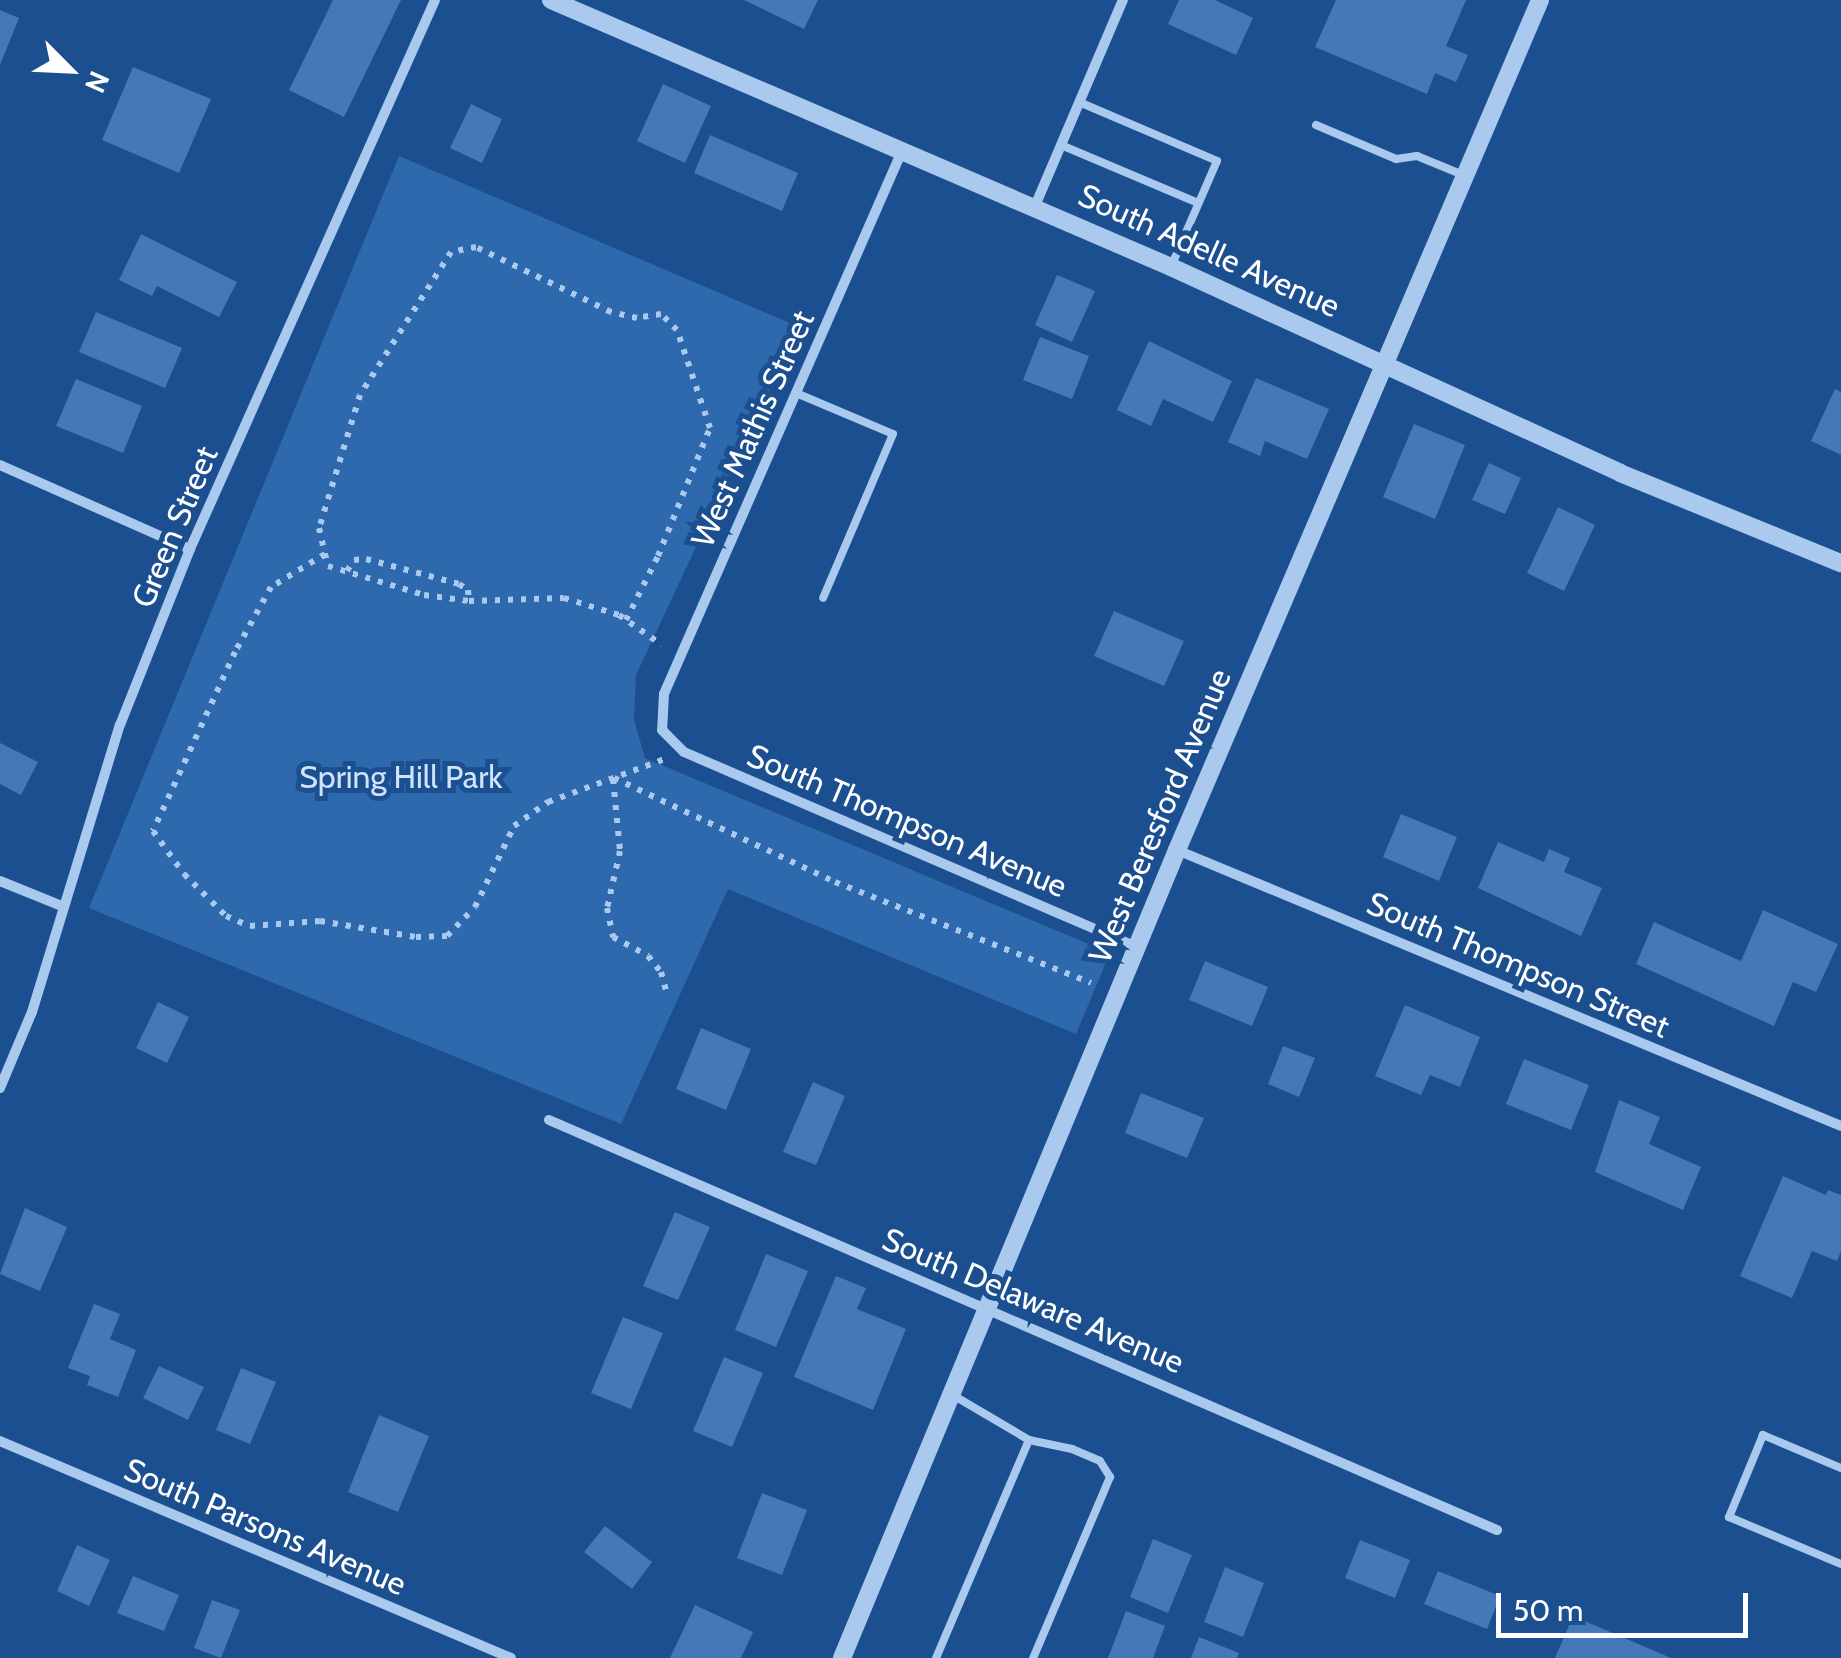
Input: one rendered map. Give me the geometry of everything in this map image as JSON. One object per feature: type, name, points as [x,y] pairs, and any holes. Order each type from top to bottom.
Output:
[{"type":"street","name":"Green Street","points":[[0,1088],[32,1012],[120,725],[190,549],[435,0]]},
{"type":"street","name":"South Adelle Avenue","points":[[551,0],[1172,266],[1386,362],[1620,474],[1841,563]]},
{"type":"street","points":[[1034,206],[1123,0]]},
{"type":"street","name":"West Beresford Avenue","points":[[842,1658],[1176,850],[1540,0]]},
{"type":"street","name":"West Mathis Street","points":[[662,730],[664,694],[902,151]]},
{"type":"street","points":[[0,466],[190,549]]},
{"type":"street","name":"South Thompson Avenue","points":[[662,730],[684,752],[1138,948]]},
{"type":"street","name":"South Thompson Street","points":[[1176,850],[1841,1126]]},
{"type":"street","points":[[0,881],[64,907]]},
{"type":"street","name":"South Delaware Avenue","points":[[548,1120],[1497,1530]]},
{"type":"street","name":"South Parsons Avenue","points":[[0,1442],[510,1658]]},
{"type":"lane","points":[[1079,102],[1216,161],[1172,266]]},
{"type":"lane","points":[[1316,125],[1396,160],[1417,156],[1463,175]]},
{"type":"lane","points":[[1061,145],[1198,203]]},
{"type":"lane","points":[[796,393],[893,434],[823,598]]},
{"type":"lane","points":[[951,1394],[1029,1440],[1072,1449],[1100,1461],[1110,1477],[1033,1658]]},
{"type":"lane","points":[[1841,1468],[1763,1435],[1729,1517],[1841,1564]]},
{"type":"lane","points":[[936,1658],[1029,1440]]},
{"type":"path","points":[[626,620],[710,428],[678,330],[661,314],[637,318],[612,312],[476,248],[451,252],[360,395],[319,528],[328,566],[424,596],[469,601],[564,598],[626,620],[680,658]]},
{"type":"path","points":[[325,554],[271,586],[235,652],[153,831],[184,874],[226,916],[250,926],[320,922],[416,937],[447,936],[475,907],[514,826],[548,802],[684,752]]},
{"type":"path","points":[[347,572],[354,560],[366,559],[459,584],[468,590],[469,601]]},
{"type":"path","points":[[613,777],[835,882],[1091,984]]},
{"type":"path","points":[[613,777],[620,851],[608,908],[613,937],[648,956],[662,972],[666,991]]},
{"type":"green space","name":"Spring Hill Park","points":[[399,156],[799,327],[636,675],[634,720],[645,758],[1110,953],[1076,1034],[728,889],[621,1124],[89,908]]},
{"type":"building","points":[[333,0],[401,0],[344,117],[289,90]]},
{"type":"building","points":[[744,0],[818,0],[804,29]]},
{"type":"building","points":[[1179,0],[1215,0],[1253,18],[1236,55],[1168,24]]},
{"type":"building","points":[[1336,0],[1466,0],[1446,46],[1468,55],[1456,82],[1435,73],[1427,94],[1315,47]]},
{"type":"building","points":[[0,10],[19,18],[0,65]]},
{"type":"building","points":[[133,67],[211,99],[179,173],[102,140]]},
{"type":"building","points":[[663,84],[711,106],[685,163],[637,141]]},
{"type":"building","points":[[471,104],[502,119],[482,163],[450,148]]},
{"type":"building","points":[[710,135],[798,173],[782,211],[694,173]]},
{"type":"building","points":[[141,234],[237,282],[219,317],[157,286],[152,296],[119,280]]},
{"type":"building","points":[[1057,275],[1095,291],[1072,342],[1035,325]]},
{"type":"building","points":[[96,312],[182,348],[165,388],[79,352]]},
{"type":"building","points":[[1040,337],[1089,356],[1072,399],[1023,380]]},
{"type":"building","points":[[1149,341],[1232,381],[1213,422],[1163,399],[1151,426],[1117,410]]},
{"type":"building","points":[[1256,378],[1329,409],[1307,459],[1265,441],[1260,456],[1228,442]]},
{"type":"building","points":[[76,379],[142,406],[123,453],[56,426]]},
{"type":"building","points":[[1835,389],[1841,392],[1841,455],[1811,441]]},
{"type":"building","points":[[1414,424],[1465,445],[1435,519],[1383,497]]},
{"type":"building","points":[[1489,463],[1521,478],[1505,514],[1472,500]]},
{"type":"building","points":[[1558,507],[1595,525],[1564,591],[1527,573]]},
{"type":"building","points":[[1114,611],[1184,641],[1164,686],[1094,656]]},
{"type":"building","points":[[0,743],[38,762],[21,795],[0,784]]},
{"type":"building","points":[[1401,814],[1457,837],[1439,881],[1383,857]]},
{"type":"building","points":[[1498,842],[1544,862],[1549,849],[1570,858],[1564,872],[1602,888],[1581,936],[1478,888]]},
{"type":"building","points":[[1763,910],[1838,944],[1816,992],[1793,982],[1774,1026],[1636,964],[1654,922],[1741,961]]},
{"type":"building","points":[[1205,961],[1268,987],[1252,1026],[1189,1000]]},
{"type":"building","points":[[158,1002],[189,1017],[167,1063],[136,1048]]},
{"type":"building","points":[[1405,1005],[1480,1037],[1460,1087],[1430,1075],[1421,1095],[1375,1076]]},
{"type":"building","points":[[701,1028],[751,1049],[726,1110],[676,1089]]},
{"type":"building","points":[[1283,1046],[1315,1058],[1299,1097],[1268,1084]]},
{"type":"building","points":[[1524,1059],[1589,1085],[1571,1130],[1506,1104]]},
{"type":"building","points":[[813,1082],[845,1096],[816,1165],[783,1152]]},
{"type":"building","points":[[1141,1093],[1204,1118],[1187,1158],[1125,1133]]},
{"type":"building","points":[[1619,1100],[1660,1117],[1649,1144],[1701,1167],[1683,1210],[1595,1172]]},
{"type":"building","points":[[1783,1176],[1826,1195],[1828,1190],[1841,1195],[1841,1251],[1837,1261],[1812,1251],[1792,1298],[1740,1276]]},
{"type":"building","points":[[25,1208],[67,1227],[40,1291],[0,1274]]},
{"type":"building","points":[[675,1212],[710,1227],[678,1300],[643,1286]]},
{"type":"building","points":[[766,1254],[808,1271],[776,1347],[735,1330]]},
{"type":"building","points":[[836,1276],[866,1288],[857,1309],[906,1329],[873,1410],[794,1377]]},
{"type":"building","points":[[94,1304],[120,1314],[110,1339],[136,1350],[118,1397],[87,1385],[90,1376],[68,1368]]},
{"type":"building","points":[[623,1317],[663,1333],[631,1409],[591,1393]]},
{"type":"building","points":[[724,1357],[763,1373],[732,1447],[693,1431]]},
{"type":"building","points":[[159,1366],[204,1387],[188,1420],[143,1398]]},
{"type":"building","points":[[241,1368],[276,1382],[250,1444],[216,1430]]},
{"type":"building","points":[[379,1415],[429,1436],[398,1512],[348,1492]]},
{"type":"building","points":[[762,1493],[807,1510],[782,1575],[737,1558]]},
{"type":"building","points":[[605,1526],[652,1562],[632,1589],[584,1552]]},
{"type":"building","points":[[1153,1539],[1192,1555],[1168,1613],[1130,1597]]},
{"type":"building","points":[[1360,1540],[1410,1560],[1395,1598],[1345,1578]]},
{"type":"building","points":[[77,1545],[110,1560],[89,1606],[57,1591]]},
{"type":"building","points":[[1225,1567],[1264,1583],[1243,1637],[1204,1622]]},
{"type":"building","points":[[1438,1571],[1500,1596],[1487,1629],[1424,1604]]},
{"type":"building","points":[[133,1576],[179,1595],[164,1631],[117,1613]]},
{"type":"building","points":[[212,1600],[240,1610],[221,1658],[194,1648]]},
{"type":"building","points":[[695,1605],[753,1632],[741,1658],[670,1658]]},
{"type":"building","points":[[1126,1611],[1165,1626],[1153,1658],[1108,1658]]},
{"type":"building","points":[[1573,1616],[1671,1658],[1555,1658]]},
{"type":"building","points":[[1199,1637],[1239,1653],[1237,1658],[1191,1658]]}]
